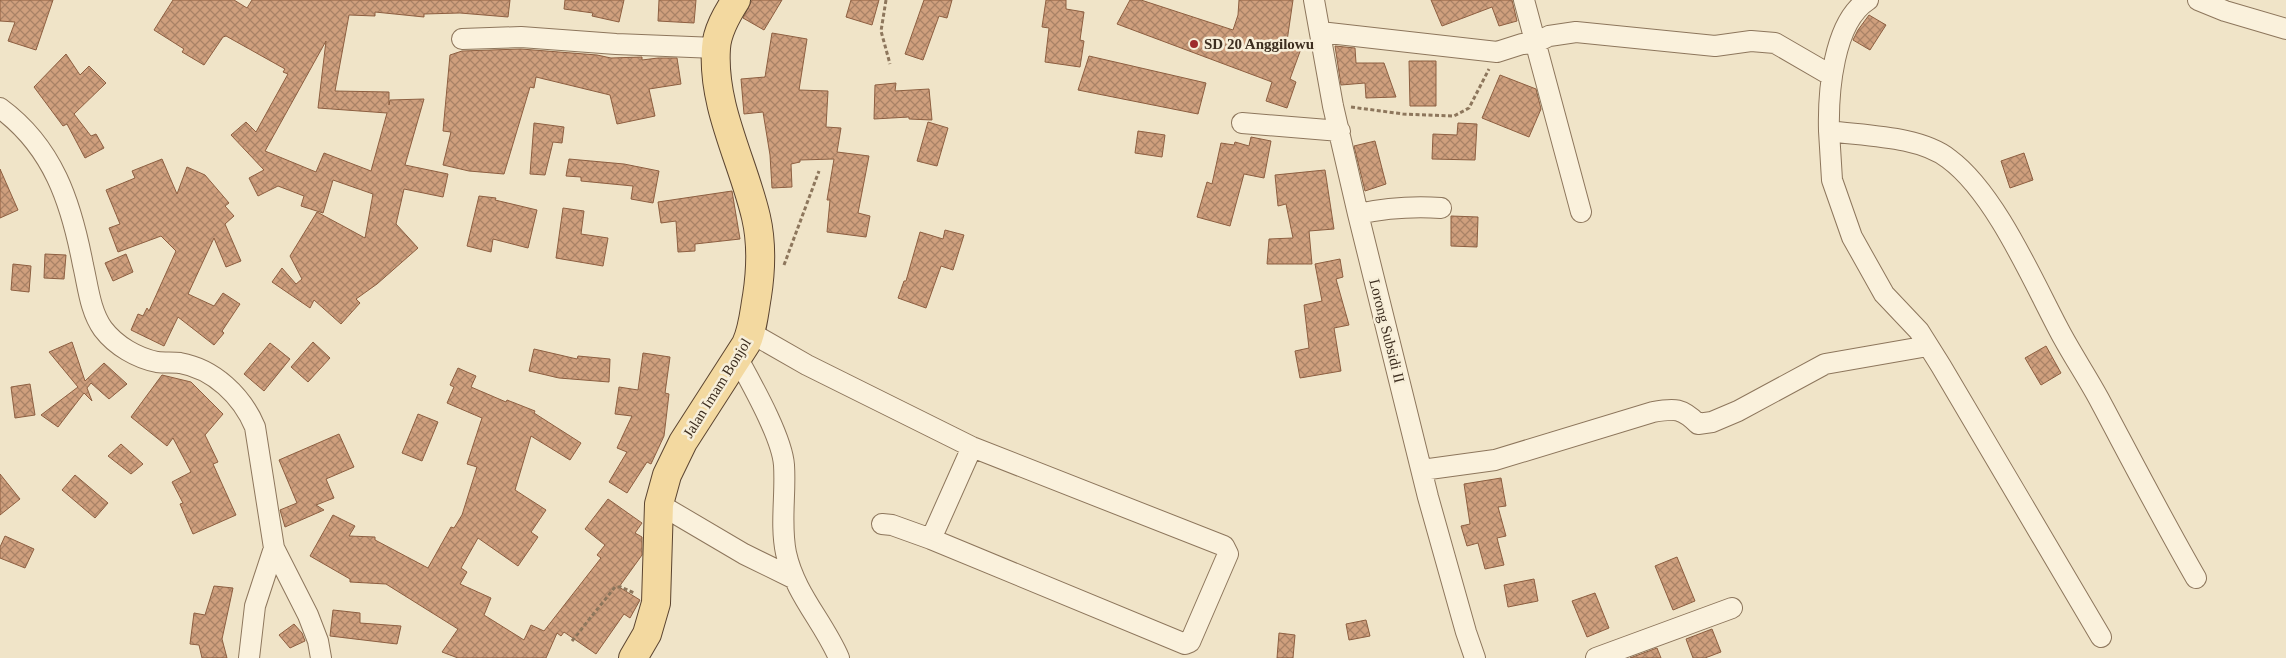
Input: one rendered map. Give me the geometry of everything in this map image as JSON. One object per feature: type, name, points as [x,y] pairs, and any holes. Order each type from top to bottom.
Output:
[{"type":"main road","name":"Jalan Imam Bonjol","points":[[633,658],[647,634],[656,603],[659,504],[667,475],[683,442],[751,333],[760,275],[760,246],[756,219],[724,115],[716,48],[718,35],[736,0]]},
{"type":"street","name":"Lorong Subsidi II","points":[[1314,0],[1333,106],[1358,214],[1422,470],[1466,632],[1475,658]]},
{"type":"street","points":[[1524,0],[1581,212]]},
{"type":"street","points":[[1868,0],[1858,7],[1843,33],[1832,76],[1828,107],[1832,180],[1852,237],[1884,294],[1919,331],[2100,637]]},
{"type":"street","points":[[2198,0],[2225,11],[2286,29]]},
{"type":"street","points":[[1320,32],[1497,52],[1511,46],[1535,43],[1549,36],[1576,32],[1716,46],[1751,41],[1775,43],[1832,76]]},
{"type":"street","points":[[462,39],[521,37],[616,44],[716,48]]},
{"type":"street","points":[[0,108],[32,136],[58,178],[78,241],[93,309],[104,330],[123,347],[138,356],[158,362],[181,364],[218,379],[245,407],[255,427],[274,548],[308,615],[318,641],[321,658]]},
{"type":"street","points":[[1242,123],[1340,131]]},
{"type":"street","points":[[1829,131],[1916,143],[1948,158],[1966,174],[1988,201],[2026,266],[2060,332],[2098,398],[2137,475],[2196,578]]},
{"type":"street","points":[[1358,214],[1413,206],[1441,208]]},
{"type":"street","points":[[751,333],[807,365],[972,447],[1224,546],[1228,554],[1190,642],[1181,643],[931,539],[892,525],[882,524]]},
{"type":"street","points":[[1422,470],[1494,460],[1653,412],[1673,408],[1687,414],[1698,424],[1712,422],[1825,364],[1928,346]]},
{"type":"street","points":[[737,357],[754,388],[782,452],[784,466],[782,509],[784,539],[794,578],[802,596],[820,622],[839,658]]},
{"type":"street","points":[[931,539],[972,447]]},
{"type":"street","points":[[659,504],[744,554],[794,578]]},
{"type":"street","points":[[249,658],[255,606],[274,548]]},
{"type":"street","points":[[1596,658],[1732,608]]},
{"type":"path","points":[[886,0],[882,31],[890,64]]},
{"type":"path","points":[[1333,106],[1403,114],[1454,116],[1469,108],[1497,52]]},
{"type":"path","points":[[783,266],[819,172]]},
{"type":"path","points":[[572,641],[617,587],[656,603]]},
{"type":"building","points":[[0,0],[53,0],[36,50],[8,41],[15,22],[0,21]]},
{"type":"building","points":[[173,0],[234,0],[247,8],[252,0],[510,0],[508,17],[460,13],[424,14],[424,17],[375,12],[375,16],[349,15],[335,91],[389,92],[389,105],[390,100],[424,99],[405,165],[448,174],[443,197],[404,189],[396,224],[418,248],[377,284],[356,299],[360,303],[341,324],[314,300],[310,308],[272,282],[282,268],[296,284],[302,279],[290,256],[317,212],[365,238],[373,194],[333,180],[323,213],[301,206],[304,196],[278,186],[258,196],[249,178],[264,170],[231,135],[246,122],[256,132],[288,74],[283,72],[285,69],[226,36],[223,37],[204,65],[182,52],[184,49],[154,30]],"holes":[[[326,41],[318,108],[387,113],[371,171],[324,153],[316,172],[265,151]]]},
{"type":"building","points":[[565,0],[624,0],[619,22],[592,16],[593,13],[564,9]]},
{"type":"building","points":[[659,0],[696,0],[694,23],[658,21]]},
{"type":"building","points":[[752,0],[782,0],[764,30],[743,18]]},
{"type":"building","points":[[851,0],[879,0],[872,25],[846,17]]},
{"type":"building","points":[[924,0],[952,0],[947,18],[939,16],[923,60],[905,54]]},
{"type":"building","points":[[1046,0],[1066,0],[1066,9],[1084,12],[1080,40],[1084,41],[1080,67],[1045,62],[1049,28],[1042,27]]},
{"type":"building","points":[[1130,0],[1141,0],[1233,30],[1238,15],[1239,0],[1293,0],[1287,41],[1302,46],[1290,79],[1296,82],[1287,108],[1266,101],[1272,82],[1117,24]]},
{"type":"building","points":[[1431,0],[1512,0],[1517,21],[1499,26],[1492,7],[1442,26]]},
{"type":"building","points":[[1869,15],[1886,25],[1870,50],[1853,40]]},
{"type":"building","points":[[772,33],[807,39],[799,90],[828,91],[826,127],[841,128],[837,152],[869,156],[858,213],[870,216],[866,237],[827,232],[830,200],[827,200],[834,159],[800,160],[800,162],[791,164],[792,187],[772,188],[770,155],[763,112],[744,114],[741,79],[765,77]]},
{"type":"building","points":[[1335,46],[1355,48],[1356,63],[1384,63],[1396,97],[1366,98],[1365,83],[1341,85]]},
{"type":"building","points":[[521,49],[597,55],[611,58],[642,57],[642,60],[677,58],[681,84],[649,89],[655,116],[617,124],[610,95],[536,77],[534,88],[530,87],[504,174],[469,171],[443,165],[451,132],[443,131],[450,55],[462,51]]},
{"type":"building","points":[[66,54],[80,75],[89,66],[106,83],[74,114],[91,136],[96,134],[104,148],[85,158],[67,124],[63,126],[34,87]]},
{"type":"building","points":[[1089,56],[1206,83],[1198,114],[1078,90]]},
{"type":"building","points":[[1409,61],[1436,61],[1436,106],[1410,106]]},
{"type":"building","points":[[1500,75],[1536,89],[1541,109],[1529,137],[1482,118]]},
{"type":"building","points":[[896,83],[895,91],[929,89],[932,120],[909,119],[909,117],[874,119],[875,85]]},
{"type":"building","points":[[928,122],[948,128],[937,166],[917,161]]},
{"type":"building","points":[[534,123],[564,127],[562,143],[553,142],[545,175],[530,174]]},
{"type":"building","points":[[1458,123],[1477,124],[1475,160],[1432,159],[1433,134],[1457,135]]},
{"type":"building","points":[[1138,131],[1165,135],[1162,157],[1135,153]]},
{"type":"building","points":[[1251,137],[1271,141],[1264,178],[1244,174],[1230,226],[1197,217],[1207,182],[1212,184],[1221,143],[1234,145],[1235,142],[1249,146]]},
{"type":"building","points":[[1375,141],[1386,184],[1365,191],[1354,146]]},
{"type":"building","points":[[2024,153],[2033,180],[2010,188],[2001,161]]},
{"type":"building","points":[[162,159],[177,194],[187,167],[205,175],[229,203],[225,206],[234,216],[225,224],[241,261],[226,267],[214,238],[188,294],[214,306],[223,293],[240,304],[222,331],[224,333],[214,345],[178,317],[164,346],[131,330],[138,314],[143,316],[147,308],[149,311],[176,251],[161,236],[118,252],[109,228],[120,224],[106,190],[135,178],[132,171]]},
{"type":"building","points":[[569,159],[624,164],[659,171],[653,203],[631,199],[633,186],[581,181],[581,177],[566,176]]},
{"type":"building","points":[[0,169],[18,210],[0,218]]},
{"type":"building","points":[[1325,170],[1334,229],[1309,231],[1312,264],[1267,264],[1269,239],[1293,238],[1286,204],[1278,206],[1275,175]]},
{"type":"building","points":[[732,191],[740,239],[695,244],[695,251],[678,252],[676,221],[661,223],[658,202]]},
{"type":"building","points":[[479,196],[496,198],[495,200],[537,210],[528,248],[493,239],[491,252],[467,246]]},
{"type":"building","points":[[563,208],[584,211],[581,234],[608,238],[603,266],[556,258]]},
{"type":"building","points":[[1451,216],[1478,217],[1477,247],[1451,246]]},
{"type":"building","points":[[945,230],[964,235],[953,270],[941,266],[926,308],[898,298],[904,281],[906,281],[920,232],[943,239]]},
{"type":"building","points":[[45,254],[66,255],[64,279],[44,278]]},
{"type":"building","points":[[126,254],[133,272],[113,281],[105,263]]},
{"type":"building","points":[[1340,259],[1343,277],[1336,279],[1349,325],[1334,328],[1341,371],[1300,378],[1295,351],[1309,348],[1304,305],[1322,301],[1315,264]]},
{"type":"building","points":[[13,264],[31,266],[29,292],[11,290]]},
{"type":"building","points":[[72,342],[85,381],[104,363],[127,384],[109,399],[91,383],[87,388],[92,401],[84,393],[58,427],[41,415],[78,387],[49,352]]},
{"type":"building","points":[[313,342],[330,358],[308,382],[291,367]]},
{"type":"building","points":[[270,343],[290,359],[264,391],[244,374]]},
{"type":"building","points":[[2046,346],[2061,373],[2041,385],[2025,358]]},
{"type":"building","points":[[534,349],[577,359],[578,356],[610,359],[609,382],[559,378],[529,371]]},
{"type":"building","points":[[643,353],[670,357],[665,393],[669,394],[664,436],[651,464],[647,462],[627,493],[609,482],[627,452],[617,448],[632,416],[615,414],[619,387],[638,390]]},
{"type":"building","points":[[458,368],[476,376],[471,387],[506,402],[507,400],[535,411],[534,413],[581,443],[570,460],[531,436],[515,490],[546,510],[531,532],[538,537],[518,566],[478,538],[461,568],[467,572],[460,584],[491,598],[484,615],[524,640],[531,625],[544,631],[601,558],[597,555],[605,545],[585,529],[608,499],[642,523],[635,533],[642,537],[642,555],[619,587],[640,600],[630,618],[624,614],[596,654],[564,632],[561,636],[557,633],[546,658],[458,658],[442,652],[458,629],[386,584],[350,582],[350,579],[310,556],[333,515],[355,526],[349,536],[375,537],[375,540],[428,568],[451,527],[454,528],[462,515],[477,467],[467,464],[482,418],[447,403],[454,387],[450,385]]},
{"type":"building","points":[[162,375],[191,382],[223,414],[205,435],[218,462],[213,464],[236,515],[193,534],[180,504],[183,503],[172,482],[191,472],[173,438],[167,446],[131,417]]},
{"type":"building","points":[[30,384],[35,415],[15,418],[11,387]]},
{"type":"building","points":[[418,414],[438,422],[422,461],[402,453]]},
{"type":"building","points":[[339,434],[354,467],[326,479],[334,498],[316,505],[324,510],[285,527],[280,510],[297,503],[279,460]]},
{"type":"building","points":[[121,444],[143,464],[131,474],[108,456]]},
{"type":"building","points":[[0,474],[20,499],[0,515]]},
{"type":"building","points":[[75,475],[108,503],[95,518],[62,490]]},
{"type":"building","points":[[1501,478],[1506,506],[1498,507],[1506,536],[1497,538],[1504,565],[1485,569],[1478,543],[1467,546],[1461,526],[1470,524],[1464,484]]},
{"type":"building","points":[[5,536],[34,549],[25,568],[0,558],[0,547]]},
{"type":"building","points":[[1677,557],[1695,601],[1673,610],[1655,566]]},
{"type":"building","points":[[1534,579],[1538,601],[1508,607],[1504,585]]},
{"type":"building","points":[[214,586],[233,588],[222,639],[227,658],[202,658],[199,645],[190,644],[194,613],[205,615]]},
{"type":"building","points":[[1595,593],[1609,628],[1587,637],[1572,601]]},
{"type":"building","points":[[333,610],[360,613],[360,623],[401,626],[397,644],[330,636]]},
{"type":"building","points":[[1366,620],[1370,636],[1349,640],[1346,624]]},
{"type":"building","points":[[294,624],[302,633],[305,641],[290,648],[279,635]]},
{"type":"building","points":[[1712,629],[1721,652],[1705,658],[1693,658],[1686,639]]},
{"type":"building","points":[[1279,633],[1295,635],[1293,658],[1277,658]]},
{"type":"building","points":[[1657,648],[1661,658],[1630,658]]},
{"type":"place","name":"SD 20 Anggilowu","points":[[1194,44]]}]
